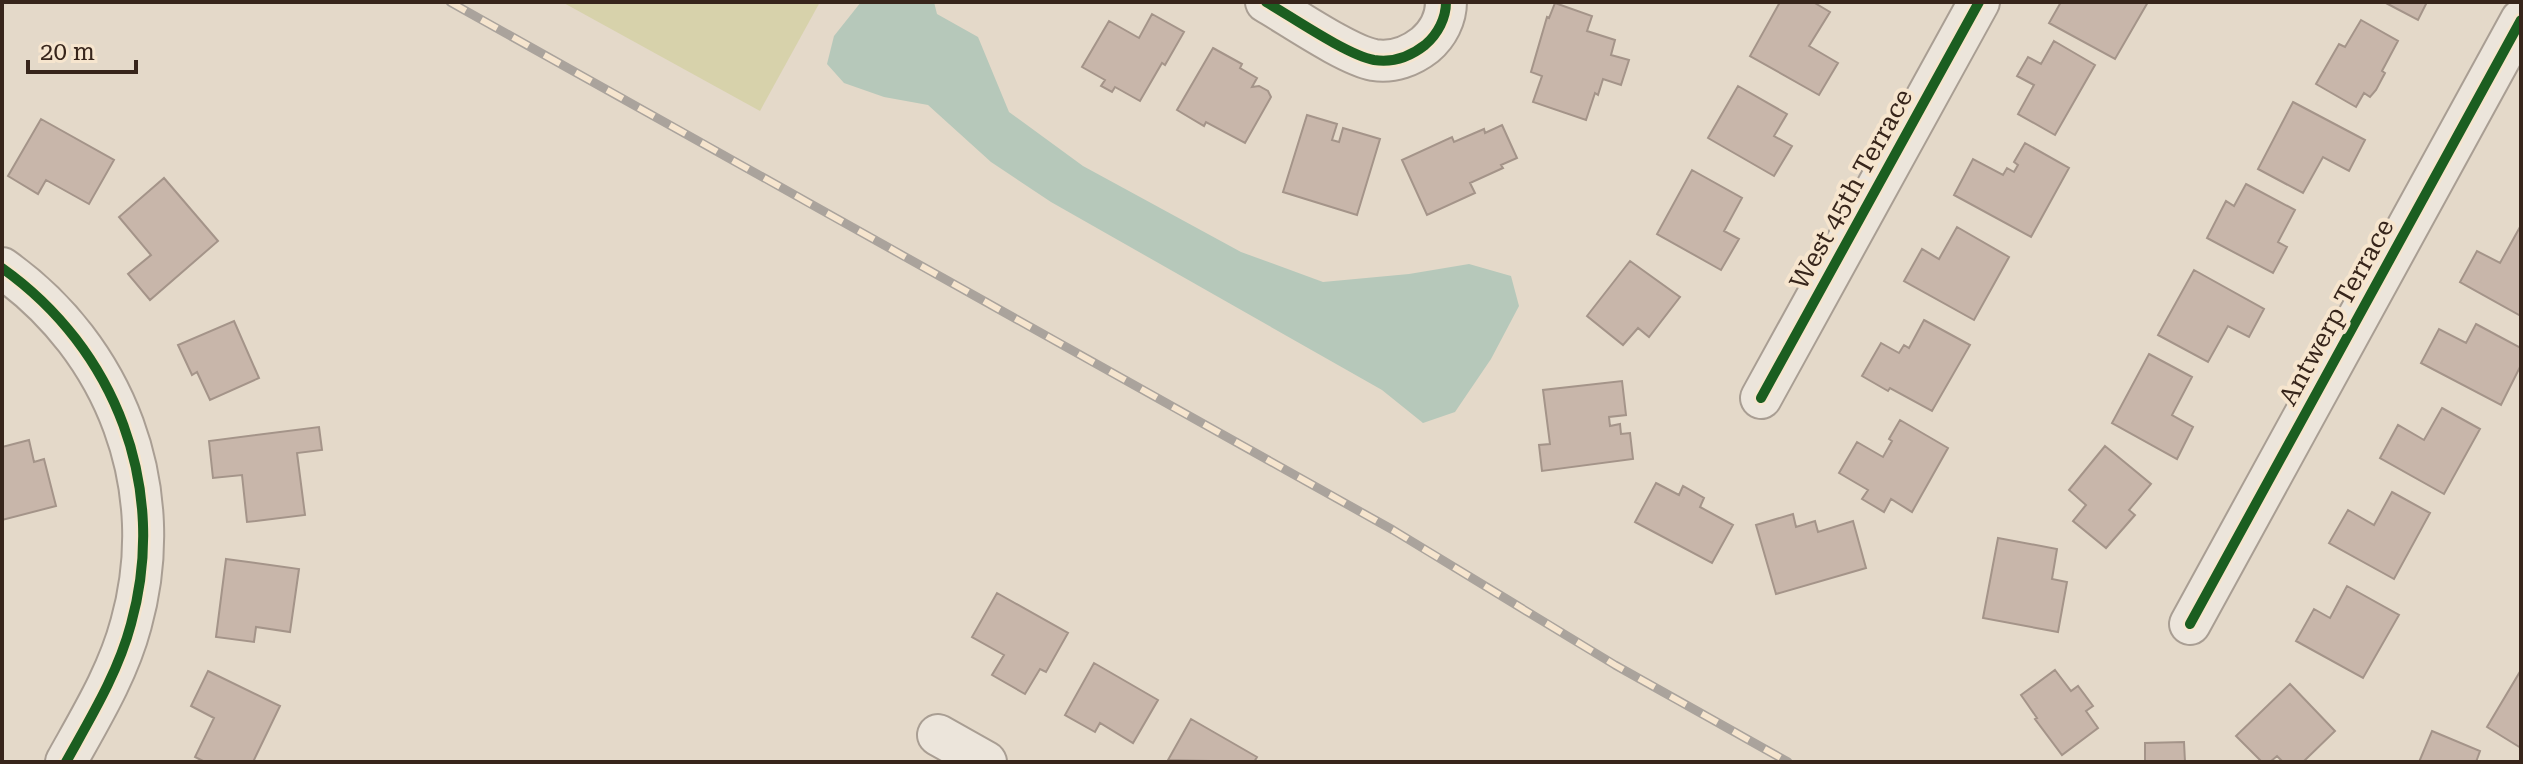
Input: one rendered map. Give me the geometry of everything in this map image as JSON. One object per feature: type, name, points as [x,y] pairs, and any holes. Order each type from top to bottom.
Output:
[{"type":"street","points":[[1266,2],[1353,52],[1376,61],[1410,56],[1431,40],[1444,20],[1446,2]]},
{"type":"street","name":"West 45th Terrace","points":[[1761,398],[1979,2]]},
{"type":"street","name":"Antwerp Terrace","points":[[2190,624],[2521,20]]},
{"type":"street","points":[[16,279],[69,328],[105,383],[131,445],[143,510],[141,577],[131,625],[119,661],[66,762]]},
{"type":"street","points":[[938,735],[986,762]]},
{"type":"shaded area","points":[[562,2],[820,2],[760,111]]},
{"type":"shaded area","points":[[861,2],[934,2],[937,14],[978,37],[1009,112],[1083,166],[1241,252],[1323,282],[1409,274],[1469,264],[1511,276],[1519,306],[1491,359],[1455,412],[1423,423],[1382,390],[1051,202],[991,162],[928,105],[884,97],[844,83],[827,64],[834,36]]},
{"type":"building","points":[[1780,2],[1813,2],[1830,12],[1809,46],[1838,63],[1819,95],[1750,56]]},
{"type":"building","points":[[2061,2],[2148,2],[2115,59],[2049,23]]},
{"type":"building","points":[[2384,2],[2427,2],[2418,20]]},
{"type":"building","points":[[1555,3],[1592,16],[1587,31],[1615,40],[1611,55],[1629,60],[1621,85],[1603,79],[1586,120],[1533,102],[1542,76],[1531,72],[1547,17]]},
{"type":"building","points":[[1152,14],[1184,32],[1140,101],[1115,87],[1112,92],[1101,86],[1105,80],[1082,67],[1109,21],[1139,38]]},
{"type":"building","points":[[2361,20],[2398,41],[2376,90],[2370,97],[2364,93],[2356,107],[2316,84],[2339,44],[2345,47]]},
{"type":"building","points":[[2054,41],[2095,65],[2055,135],[2018,114],[2034,85],[2017,76],[2028,57],[2041,64]]},
{"type":"building","points":[[1213,48],[1242,64],[1240,68],[1257,78],[1252,87],[1259,86],[1271,97],[1245,143],[1206,122],[1204,126],[1177,110]]},
{"type":"building","points":[[1738,86],[1787,114],[1774,136],[1792,146],[1774,176],[1708,138]]},
{"type":"building","points":[[2293,102],[2365,140],[2349,171],[2323,157],[2303,193],[2258,169]]},
{"type":"building","points":[[1307,115],[1337,124],[1332,140],[1339,142],[1343,128],[1380,139],[1357,215],[1283,192]]},
{"type":"building","points":[[41,119],[114,160],[89,204],[46,180],[38,194],[8,176]]},
{"type":"building","points":[[1502,125],[1517,158],[1470,183],[1475,193],[1427,215],[1402,160],[1452,137],[1454,142]]},
{"type":"building","points":[[2025,143],[2069,168],[2031,237],[1954,195],[1973,159],[2003,175],[2007,168],[2014,172],[2018,165],[2014,162]]},
{"type":"building","points":[[1692,170],[1742,198],[1724,231],[1739,239],[1721,270],[1657,234]]},
{"type":"building","points":[[164,178],[218,241],[150,300],[128,274],[151,255],[119,217]]},
{"type":"building","points":[[2246,184],[2295,210],[2278,242],[2287,247],[2273,273],[2207,238],[2226,201],[2234,206]]},
{"type":"building","points":[[1957,227],[2009,257],[1974,320],[1904,281],[1922,249],[1939,259]]},
{"type":"building","points":[[2520,227],[2521,316],[2460,282],[2477,251],[2500,263]]},
{"type":"building","points":[[1630,261],[1680,297],[1649,337],[1638,328],[1623,345],[1587,316]]},
{"type":"building","points":[[2194,270],[2264,309],[2249,337],[2228,326],[2208,362],[2158,335]]},
{"type":"building","points":[[1924,320],[1970,345],[1932,411],[1862,376],[1881,343],[1899,353],[1904,345],[1909,348]]},
{"type":"building","points":[[234,321],[259,378],[210,400],[197,372],[192,375],[178,345]]},
{"type":"building","points":[[2476,324],[2521,348],[2521,365],[2501,405],[2421,363],[2439,329],[2466,343]]},
{"type":"building","points":[[2149,354],[2192,377],[2172,415],[2193,427],[2177,459],[2112,423]]},
{"type":"building","points":[[1622,381],[1626,415],[1609,417],[1610,426],[1620,424],[1621,434],[1630,433],[1633,459],[1542,471],[1539,445],[1550,444],[1543,390]]},
{"type":"building","points":[[2442,408],[2480,429],[2444,494],[2380,458],[2398,425],[2424,440]]},
{"type":"building","points":[[1900,420],[1948,448],[1912,512],[1891,499],[1884,512],[1862,499],[1868,490],[1839,473],[1857,442],[1883,457]]},
{"type":"building","points":[[319,427],[322,450],[297,453],[305,515],[247,522],[242,475],[213,478],[209,441]]},
{"type":"building","points":[[29,440],[34,462],[44,459],[56,506],[2,520],[2,447]]},
{"type":"building","points":[[2105,446],[2151,484],[2129,510],[2135,515],[2106,548],[2073,521],[2086,505],[2069,490]]},
{"type":"building","points":[[1656,483],[1679,495],[1683,486],[1704,498],[1700,507],[1733,525],[1712,563],[1635,522]]},
{"type":"building","points":[[2392,492],[2430,513],[2394,579],[2329,543],[2348,510],[2374,525]]},
{"type":"building","points":[[1793,514],[1796,527],[1815,521],[1818,532],[1853,521],[1866,568],[1776,594],[1756,525]]},
{"type":"building","points":[[1998,538],[2057,549],[2052,579],[2067,582],[2058,632],[1983,618]]},
{"type":"building","points":[[226,559],[299,569],[290,632],[256,627],[254,642],[216,637]]},
{"type":"building","points":[[2347,586],[2399,615],[2363,678],[2296,641],[2314,609],[2330,618]]},
{"type":"building","points":[[997,593],[1068,633],[1046,672],[1040,669],[1025,694],[992,675],[1004,655],[972,637]]},
{"type":"building","points":[[1094,663],[1158,700],[1133,743],[1100,723],[1095,732],[1065,715]]},
{"type":"building","points":[[2055,670],[2071,691],[2078,686],[2093,706],[2086,711],[2098,728],[2062,755],[2021,695]]},
{"type":"building","points":[[2521,670],[2521,748],[2487,727]]},
{"type":"building","points":[[208,671],[280,706],[253,762],[205,762],[195,757],[214,718],[191,706]]},
{"type":"building","points":[[2290,684],[2335,731],[2303,762],[2283,762],[2277,756],[2270,762],[2262,762],[2236,736]]},
{"type":"building","points":[[1191,719],[1257,757],[1254,762],[1168,760]]},
{"type":"building","points":[[2432,731],[2480,751],[2476,762],[2419,762]]},
{"type":"building","points":[[2184,742],[2185,762],[2145,762],[2145,743]]},
{"type":"railway","points":[[450,2],[1393,530],[1615,665],[1788,762]]},
{"type":"cycle path","points":[[1266,2],[1349,51],[1381,61],[1401,58],[1425,45],[1440,25],[1446,2]]},
{"type":"cycle path","points":[[1761,398],[1979,2]]},
{"type":"cycle path","points":[[2190,624],[2521,20]]},
{"type":"cycle path","points":[[2,268],[42,301],[76,339],[103,380],[124,425],[137,473],[143,522],[141,573],[131,624],[111,677],[66,762]]}]
